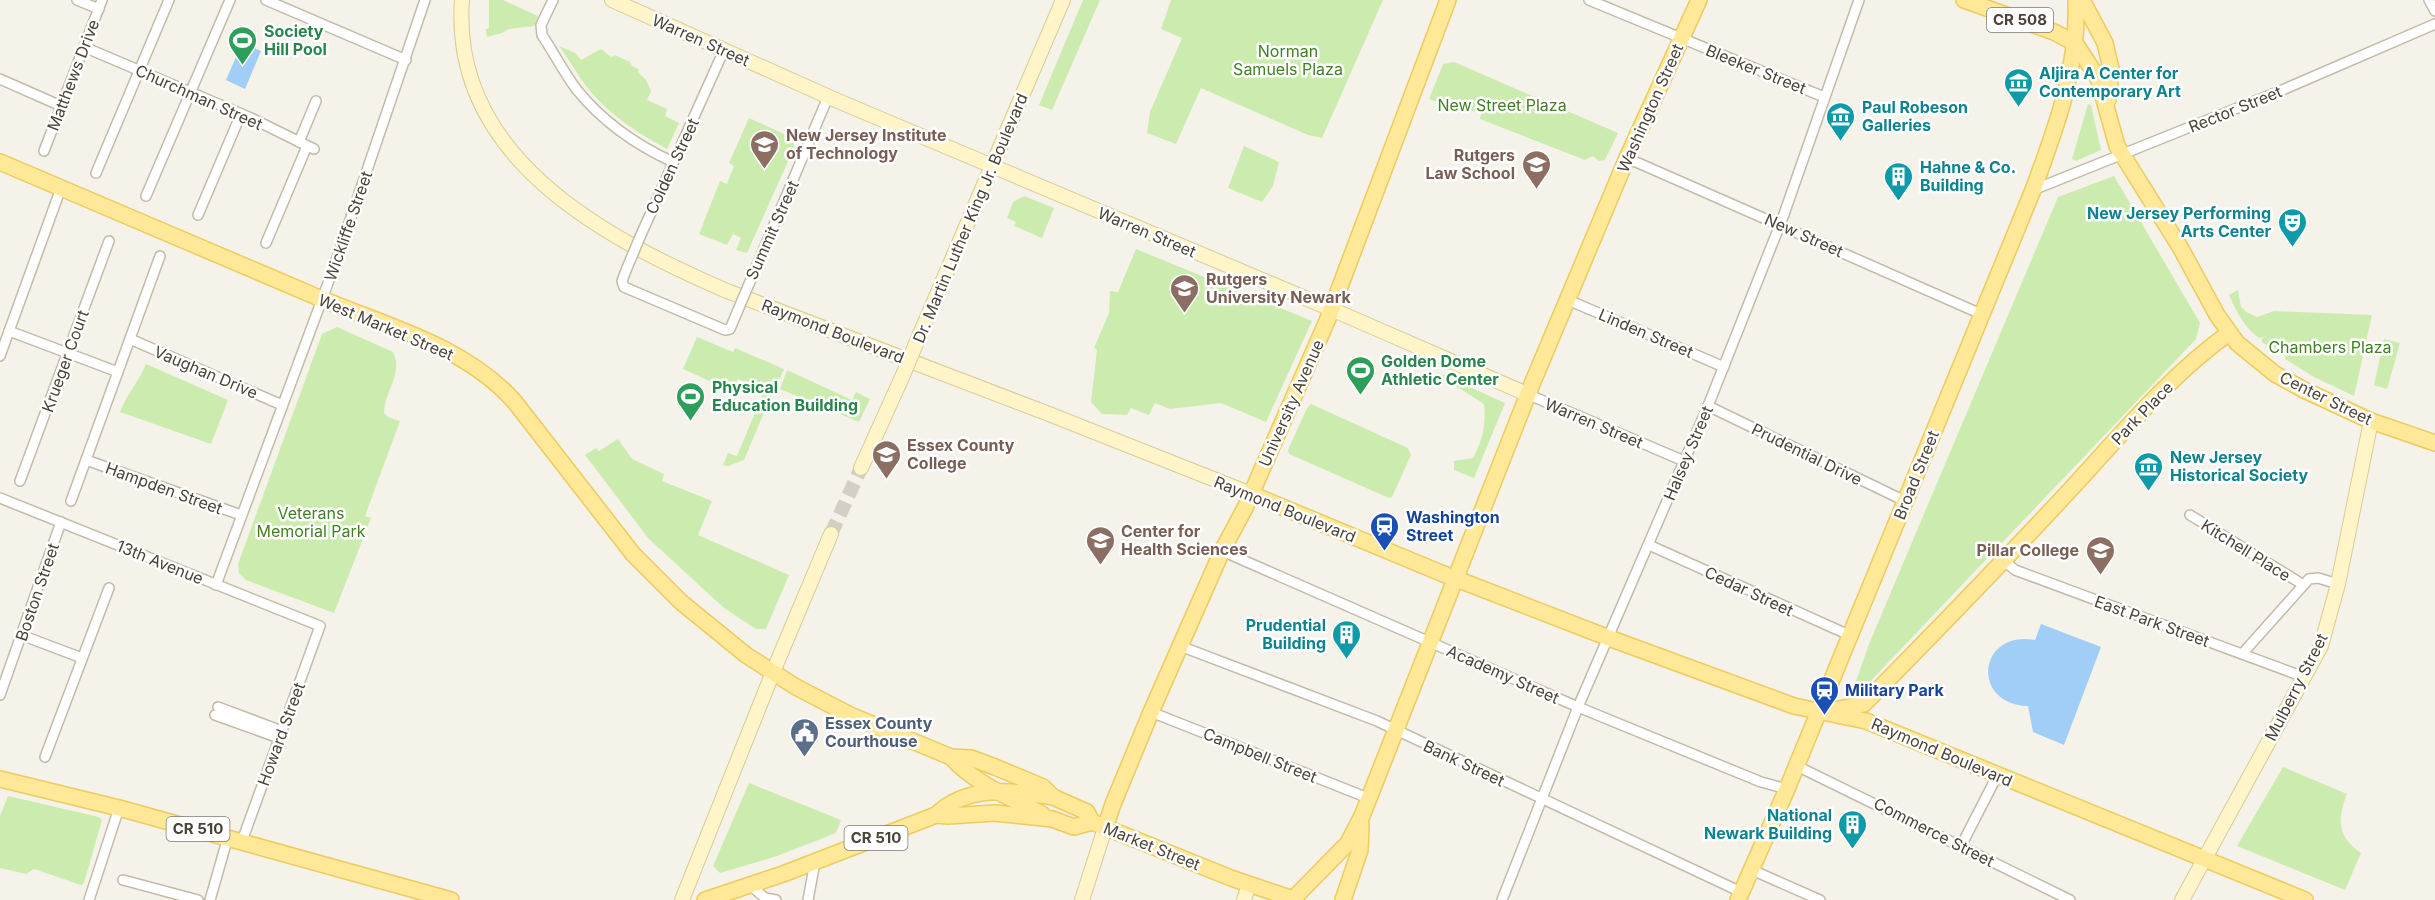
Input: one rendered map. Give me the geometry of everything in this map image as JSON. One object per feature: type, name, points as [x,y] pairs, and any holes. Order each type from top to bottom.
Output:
[{"type":"main road","name":"University Avenue","points":[[1099,825],[1113,804],[1180,646],[1222,551],[1251,494],[1331,309],[1363,231],[1448,0]]},
{"type":"main road","name":"Washington Street","points":[[1294,900],[1342,852],[1362,816],[1527,394],[1627,158],[1699,0]]},
{"type":"main road","name":"CR 508","points":[[1964,0],[2054,32],[2075,43],[2098,78],[2115,142],[2229,333]]},
{"type":"main road","name":"Broad Street","points":[[1740,896],[1797,766],[2033,190],[2059,115],[2075,43],[2076,0]]},
{"type":"main road","points":[[2082,0],[2105,43],[2110,64],[2107,109]]},
{"type":"main road","name":"West Market Street","points":[[0,162],[322,299],[434,344],[474,367],[499,386],[626,545],[657,579],[709,626],[773,672]]},
{"type":"main road","name":"Park Place","points":[[1818,712],[1864,704],[2181,372],[2229,333]]},
{"type":"main road","name":"Center Street","points":[[2229,333],[2245,350],[2275,374],[2304,390],[2371,421],[2435,443]]},
{"type":"main road","name":"Raymond Boulevard","points":[[1251,494],[1455,579],[1609,638],[1794,706],[1866,721],[2305,900]]},
{"type":"main road","name":"Market Street","points":[[773,672],[850,715],[951,758],[962,769],[998,791],[1052,819]]},
{"type":"main road","name":"Market Street","points":[[951,758],[971,758],[1043,787],[1053,797],[1087,812],[1099,825],[1294,900]]},
{"type":"main road","name":"CR 510","points":[[0,779],[235,839],[451,900]]},
{"type":"main road","points":[[998,791],[1053,797]]},
{"type":"main road","name":"CR 510","points":[[705,900],[815,862],[936,815],[947,804],[975,794],[998,791]]},
{"type":"main road","name":"CR 510","points":[[936,815],[995,813],[1052,819],[1074,827],[1099,825]]},
{"type":"main road","points":[[1343,900],[1360,850],[1362,816]]},
{"type":"street","points":[[77,0],[100,5]]},
{"type":"street","points":[[96,173],[169,0]]},
{"type":"street","points":[[146,196],[230,0]]},
{"type":"street","points":[[266,0],[406,60]]},
{"type":"street","name":"Wickliffe Street","points":[[216,585],[322,299],[425,0]]},
{"type":"street","name":"Raymond Boulevard","points":[[462,0],[462,33],[466,60],[474,87],[490,121],[505,143],[535,177],[561,200],[613,235],[647,255],[727,291],[1251,494]]},
{"type":"street","points":[[553,0],[541,25],[542,35],[577,89],[600,115],[630,139],[674,162]]},
{"type":"street","name":"Warren Street","points":[[612,0],[828,97],[1684,461]]},
{"type":"street","name":"Dr. Martin Luther King Jr. Boulevard","points":[[861,468],[1063,0]]},
{"type":"street","name":"Bleeker Street","points":[[1589,0],[1824,97]]},
{"type":"street","name":"Halsey Street","points":[[1502,900],[1578,707],[1724,367],[1780,224],[1859,0]]},
{"type":"street","points":[[2429,0],[2435,11]]},
{"type":"street","name":"Matthews Drive","points":[[44,151],[100,5]]},
{"type":"street","name":"Rector Street","points":[[2033,190],[2280,91],[2435,24]]},
{"type":"street","name":"Churchman Street","points":[[84,47],[242,114],[306,146]]},
{"type":"street","name":"Colden Street","points":[[724,50],[622,281],[624,287],[725,330],[730,329]]},
{"type":"street","points":[[0,79],[61,106]]},
{"type":"street","name":"Summit Street","points":[[730,329],[828,97]]},
{"type":"street","points":[[266,243],[306,146],[316,100]]},
{"type":"street","points":[[198,215],[242,114]]},
{"type":"street","name":"New Street","points":[[1627,158],[1981,314]]},
{"type":"street","points":[[0,356],[61,188]]},
{"type":"street","name":"Krueger Court","points":[[20,482],[110,242]]},
{"type":"street","points":[[71,501],[160,256]]},
{"type":"street","name":"Linden Street","points":[[1568,300],[1724,367]]},
{"type":"street","points":[[9,331],[118,372]]},
{"type":"street","name":"Vaughan Drive","points":[[130,339],[282,405]]},
{"type":"street","name":"Prudential Drive","points":[[1708,406],[1905,501]]},
{"type":"street","name":"Mulberry Street","points":[[2182,900],[2320,646],[2338,584],[2371,421]]},
{"type":"street","name":"Hampden Street","points":[[86,460],[241,515]]},
{"type":"street","name":"13th Avenue","points":[[0,498],[320,626]]},
{"type":"street","name":"Kitchell Place","points":[[2190,515],[2302,584]]},
{"type":"street","name":"Boston Street","points":[[0,695],[61,522]]},
{"type":"street","points":[[682,900],[831,534]]},
{"type":"street","name":"Cedar Street","points":[[1649,545],[1849,635]]},
{"type":"street","name":"Academy Street","points":[[1222,551],[1578,707],[1761,782],[1787,789]]},
{"type":"street","name":"East Park Street","points":[[2003,560],[2015,570],[2304,677]]},
{"type":"street","name":"Kitchell Place","points":[[2242,654],[2302,584],[2315,577],[2338,584]]},
{"type":"street","points":[[45,757],[109,588]]},
{"type":"street","name":"Howard Street","points":[[210,900],[280,735],[320,626]]},
{"type":"street","points":[[21,635],[82,658]]},
{"type":"street","name":"Bank Street","points":[[1180,646],[1394,730],[1542,799],[1740,896]]},
{"type":"street","points":[[217,711],[280,735]]},
{"type":"street","name":"Campbell Street","points":[[1151,712],[1368,798]]},
{"type":"street","name":"Commerce Street","points":[[1797,766],[2070,900]]},
{"type":"street","points":[[1961,846],[1997,776]]},
{"type":"street","points":[[89,900],[119,808]]},
{"type":"street","name":"University Avenue","points":[[1082,900],[1099,825]]},
{"type":"street","points":[[808,900],[815,862]]},
{"type":"street","points":[[1752,870],[1820,900]]},
{"type":"street","points":[[123,880],[198,900]]},
{"type":"street","points":[[1244,900],[1249,884]]},
{"type":"street","points":[[750,885],[765,898],[776,900]]},
{"type":"green space","points":[[489,0],[503,0],[538,16],[534,26],[509,29],[487,37]]},
{"type":"green space","points":[[1083,0],[1100,0],[1052,110],[1039,105]]},
{"type":"green space","name":"Norman Samuels Plaza","points":[[1171,0],[1383,0],[1322,138],[1308,135],[1201,88],[1176,144],[1147,133],[1150,112],[1182,38],[1161,29]]},
{"type":"green space","points":[[559,46],[575,53],[581,60],[601,49],[611,57],[615,55],[639,69],[638,72],[646,80],[651,91],[647,100],[667,109],[665,116],[679,123],[667,149],[613,114],[586,86]]},
{"type":"green space","name":"New Street Plaza","points":[[1454,62],[1618,133],[1605,160],[1599,161],[1593,156],[1585,160],[1480,119],[1481,114],[1429,99],[1443,64]]},
{"type":"green space","points":[[2088,104],[2091,105],[2101,150],[2076,161],[2072,159]]},
{"type":"green space","points":[[749,118],[793,138],[794,148],[747,253],[736,250],[741,238],[733,234],[727,245],[699,234],[720,181],[727,184],[734,166],[729,163]]},
{"type":"green space","points":[[1244,146],[1279,162],[1273,186],[1262,202],[1228,188]]},
{"type":"green space","name":"Military Park","points":[[2114,176],[2200,323],[2196,339],[1862,690],[1854,687],[1869,644],[2058,197]]},
{"type":"green space","points":[[1024,196],[1054,208],[1042,238],[1014,226],[1016,222],[1007,218],[1013,202]]},
{"type":"green space","points":[[1136,249],[1312,321],[1266,422],[1221,403],[1170,409],[1155,403],[1149,415],[1131,408],[1127,415],[1102,414],[1091,402],[1097,350],[1094,348],[1109,313],[1110,291],[1118,292]]},
{"type":"green space","name":"Chambers Plaza","points":[[2238,290],[2241,307],[2257,317],[2274,311],[2372,315],[2354,396],[2314,377],[2285,359],[2285,354],[2275,339],[2284,354],[2282,356],[2262,342],[2262,338],[2267,336],[2259,338],[2249,329],[2229,295]]},
{"type":"green space","name":"Veterans Memorial Park","points":[[337,327],[393,352],[396,360],[395,375],[384,413],[400,421],[365,516],[371,518],[334,613],[246,580],[239,573],[238,564],[322,334]]},
{"type":"green space","points":[[697,337],[733,352],[735,348],[784,369],[775,390],[756,382],[754,386],[738,379],[732,391],[683,369]]},
{"type":"green space","points":[[2384,339],[2400,343],[2387,389],[2374,385]]},
{"type":"green space","points":[[146,364],[228,400],[211,444],[120,412]]},
{"type":"green space","points":[[787,370],[852,400],[856,392],[870,399],[859,422],[780,389]]},
{"type":"green space","points":[[1437,372],[1505,403],[1474,478],[1454,470],[1454,461],[1473,458],[1483,432],[1484,404],[1459,388],[1444,382],[1431,388]]},
{"type":"green space","points":[[764,391],[772,394],[744,460],[728,466],[723,465],[728,453],[737,456]]},
{"type":"green space","points":[[1311,404],[1408,448],[1411,455],[1392,497],[1389,498],[1289,454],[1288,450]]},
{"type":"green space","points":[[618,439],[632,459],[664,474],[662,481],[712,501],[698,535],[789,575],[766,629],[756,629],[724,608],[649,539],[585,455],[596,448],[599,451]]},
{"type":"green space","points":[[2283,767],[2347,794],[2341,827],[2347,840],[2361,853],[2345,890],[2237,846]]},
{"type":"green space","points":[[749,783],[841,820],[836,833],[777,856],[720,873],[713,866]]},
{"type":"green space","points":[[8,796],[99,817],[102,820],[84,883],[81,885],[34,869],[26,874],[0,868],[0,816]]},
{"type":"water","name":"Society Hill Pool","points":[[242,43],[261,51],[245,89],[226,80]]},
{"type":"water","points":[[2041,624],[2101,647],[2064,745],[2033,732],[2028,706],[2009,702],[1997,693],[1990,682],[1988,668],[1992,656],[2002,646],[2016,640],[2035,640]]},
{"type":"tunnel","points":[[831,534],[861,468]]},
{"type":"place","name":"Society Hill Pool","points":[[243,66]]},
{"type":"place","name":"Aljira A Center for Contemporary Art","points":[[2018,108]]},
{"type":"place","name":"Paul Robeson Galleries","points":[[1841,142]]},
{"type":"place","name":"New Jersey Institute of Technology","points":[[765,170]]},
{"type":"place","name":"Rutgers Law School","points":[[1536,190]]},
{"type":"place","name":"Hahne & Co. Building","points":[[1899,202]]},
{"type":"place","name":"New Jersey Performing Arts Center","points":[[2292,248]]},
{"type":"place","name":"Rutgers University Newark","points":[[1185,314]]},
{"type":"place","name":"Golden Dome Athletic Center","points":[[1360,396]]},
{"type":"place","name":"Physical Education Building","points":[[691,422]]},
{"type":"place","name":"Essex County College","points":[[886,480]]},
{"type":"place","name":"New Jersey Historical Society","points":[[2149,492]]},
{"type":"place","name":"Washington Street","points":[[1385,552]]},
{"type":"place","name":"Center for Health Sciences","points":[[1100,566]]},
{"type":"place","name":"Pillar College","points":[[2100,576]]},
{"type":"place","name":"Prudential Building","points":[[1347,660]]},
{"type":"place","name":"Military Park","points":[[1824,716]]},
{"type":"place","name":"Essex County Courthouse","points":[[804,758]]},
{"type":"place","name":"National Newark Building","points":[[1853,850]]}]
